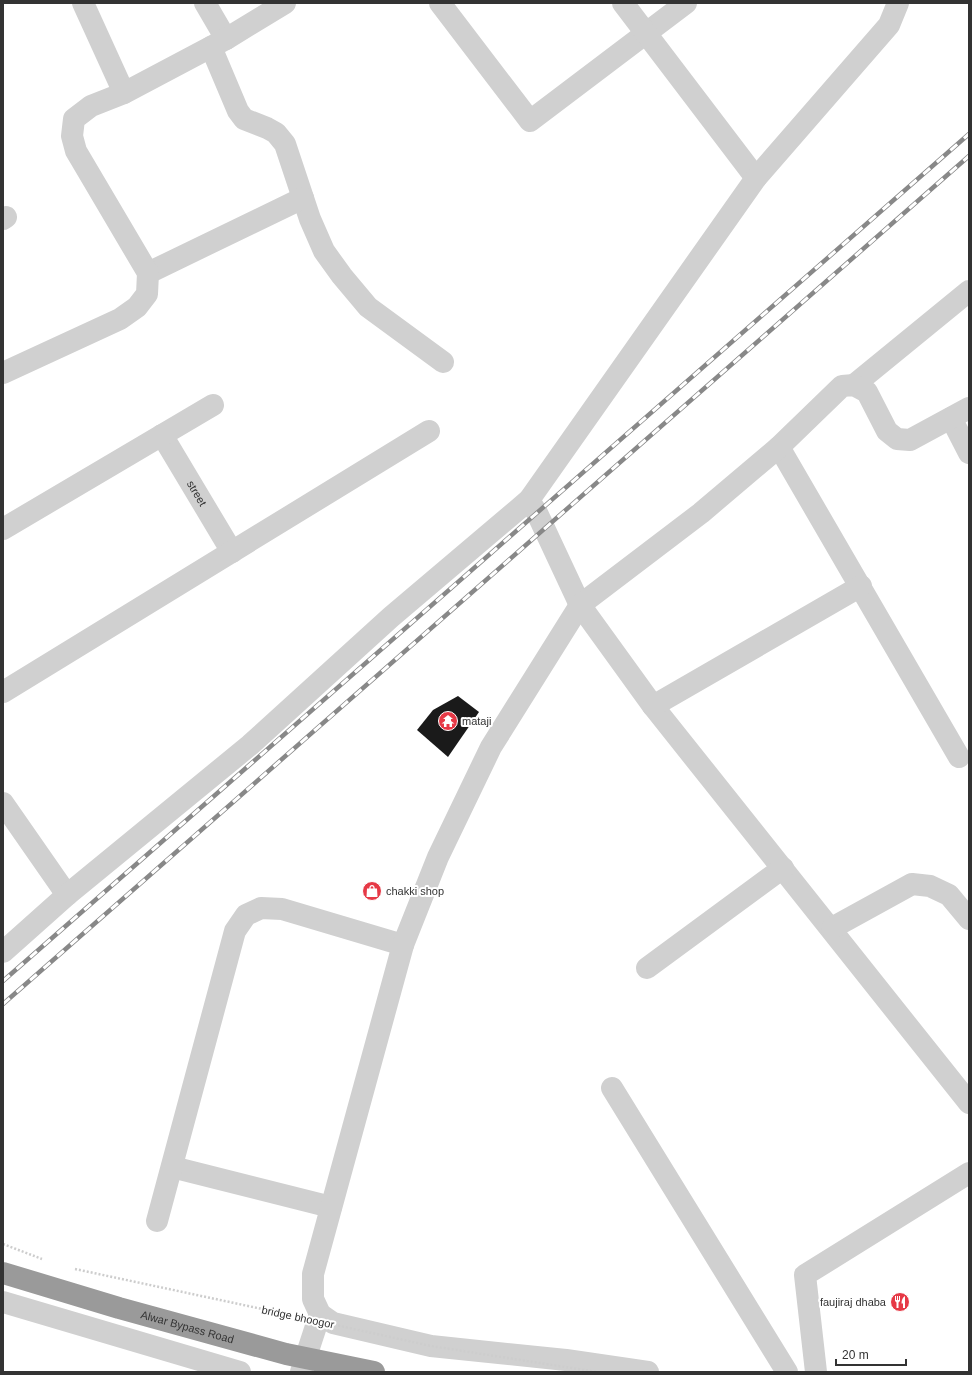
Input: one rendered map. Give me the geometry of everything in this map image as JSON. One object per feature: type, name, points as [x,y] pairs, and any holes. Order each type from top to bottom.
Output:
[{"type":"highway","name":"Alwar Bypass Road","points":[[3,1272],[120,1308],[286,1354],[374,1372]]},
{"type":"street","points":[[83,3],[124,93]]},
{"type":"street","points":[[205,3],[238,111],[244,119],[267,128],[276,134],[285,144],[303,198],[324,251],[346,281],[368,307],[443,362]]},
{"type":"street","points":[[3,373],[120,319],[137,308],[147,294],[148,273],[76,151],[72,136],[74,119],[91,106],[124,93],[218,43],[285,3]]},
{"type":"street","points":[[440,3],[530,121],[686,3]]},
{"type":"street","points":[[623,3],[756,178]]},
{"type":"street","points":[[3,952],[67,895],[250,745],[391,617],[529,500],[756,178],[889,25],[898,3]]},
{"type":"street","points":[[148,273],[303,198]]},
{"type":"street","points":[[854,385],[969,291]]},
{"type":"street","points":[[648,1372],[566,1360],[431,1346],[333,1323],[320,1314],[313,1299],[313,1274],[403,944],[438,857],[491,747],[580,605],[701,512],[779,447],[842,386],[854,385],[867,392],[887,431],[897,439],[910,440],[960,413],[969,453]]},
{"type":"street","points":[[5,522],[213,405]]},
{"type":"street","points":[[3,692],[429,431]]},
{"type":"street","name":"street","points":[[162,435],[232,552]]},
{"type":"street","points":[[779,447],[959,757]]},
{"type":"street","points":[[529,500],[537,513],[580,605],[653,706],[832,928],[969,1103]]},
{"type":"street","points":[[653,706],[861,586]]},
{"type":"street","points":[[3,803],[67,895]]},
{"type":"street","points":[[647,968],[784,868]]},
{"type":"street","points":[[832,928],[912,884],[930,886],[949,895],[969,919]]},
{"type":"street","points":[[157,1221],[236,931],[246,915],[261,908],[282,909],[403,944]]},
{"type":"street","points":[[612,1088],[787,1372]]},
{"type":"street","points":[[172,1167],[331,1208]]},
{"type":"street","points":[[816,1372],[805,1275],[969,1174]]},
{"type":"street","points":[[3,1302],[240,1372]]},
{"type":"street","points":[[301,1372],[320,1314]]},
{"type":"path","points":[[3,1244],[46,1260]]},
{"type":"path","name":"bridge bhoogor","points":[[68,1268],[431,1346],[597,1372]]},
{"type":"building","name":"mataji","points":[[458,696],[479,712],[448,757],[417,730],[433,710]]},
{"type":"railway","points":[[3,981],[969,134]]},
{"type":"railway","points":[[3,1004],[969,156]]},
{"type":"place","name":"mataji","points":[[448,721]]},
{"type":"place","name":"chakki shop","points":[[372,891]]},
{"type":"place","name":"faujiraj dhaba","points":[[900,1302]]}]
